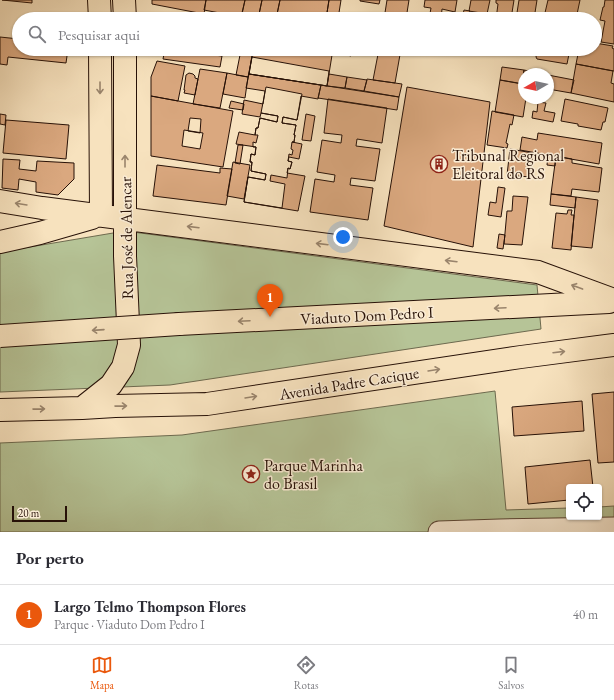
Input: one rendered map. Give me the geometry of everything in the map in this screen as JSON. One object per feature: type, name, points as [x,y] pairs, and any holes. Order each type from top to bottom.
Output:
[{"type":"main road","points":[[99,0],[100,12]]},
{"type":"main road","points":[[124,0],[124,12]]},
{"type":"main road","name":"Rua José de Alencar","points":[[0,242],[40,233],[101,215],[100,56]]},
{"type":"main road","name":"Rua José de Alencar","points":[[82,408],[111,385],[123,367],[129,345],[125,256],[125,56]]},
{"type":"main road","points":[[0,201],[538,272],[614,301]]},
{"type":"main road","name":"Viaduto Dom Pedro I","points":[[0,336],[178,324],[614,301]]},
{"type":"main road","name":"Avenida Padre Cacique","points":[[0,410],[207,404],[521,357],[614,345]]},
{"type":"street","points":[[439,532],[614,528]]},
{"type":"green space","points":[[125,231],[537,285],[541,329],[170,385],[0,392],[0,252]]},
{"type":"green space","name":"Parque Marinha do Brasil","points":[[495,391],[506,510],[566,508],[566,520],[602,520],[602,507],[614,506],[614,532],[0,532],[0,443],[182,435]]},
{"type":"building","points":[[2,0],[32,0],[32,3]]},
{"type":"building","points":[[152,0],[206,0],[204,12],[194,12],[152,4]]},
{"type":"building","points":[[206,0],[245,0],[242,12],[215,12],[204,10]]},
{"type":"building","points":[[245,0],[262,0],[259,12],[242,12]]},
{"type":"building","points":[[262,0],[280,0],[277,12],[259,12]]},
{"type":"building","points":[[280,0],[329,0],[327,12],[277,12]]},
{"type":"building","points":[[329,0],[341,0],[339,12],[327,12]]},
{"type":"building","points":[[360,0],[380,0],[379,4]]},
{"type":"building","points":[[387,0],[409,0],[407,12],[385,12]]},
{"type":"building","points":[[425,0],[457,0],[455,12],[442,9],[442,12],[430,12],[431,8],[424,7]]},
{"type":"building","points":[[471,0],[490,0],[487,12],[469,11]]},
{"type":"building","points":[[496,0],[514,0],[512,12],[497,12],[498,4],[496,3]]},
{"type":"building","points":[[519,0],[537,0],[535,12],[517,12]]},
{"type":"building","points":[[548,0],[580,0],[577,12],[545,12]]},
{"type":"building","points":[[605,0],[614,0],[614,44],[602,42],[605,21],[602,20],[602,12]]},
{"type":"building","points":[[0,37],[12,38],[12,56],[67,56],[66,63],[8,57],[7,65],[0,64]]},
{"type":"building","points":[[602,44],[613,46],[614,71],[576,64],[578,56],[602,56]]},
{"type":"building","points":[[164,56],[222,56],[220,67],[163,59]]},
{"type":"building","points":[[240,56],[252,56],[248,77],[236,75]]},
{"type":"building","points":[[252,56],[332,56],[327,86],[249,74]]},
{"type":"building","points":[[378,56],[400,56],[395,83],[373,80]]},
{"type":"building","points":[[569,56],[567,64],[537,59],[536,57]]},
{"type":"building","points":[[252,57],[329,71],[327,86],[249,74]]},
{"type":"building","points":[[157,61],[185,66],[178,101],[151,96],[151,77]]},
{"type":"building","points":[[576,64],[613,71],[611,83],[614,84],[614,102],[571,93]]},
{"type":"building","points":[[502,67],[518,69],[518,83],[500,80]]},
{"type":"building","points":[[200,69],[227,73],[220,108],[193,104]]},
{"type":"building","points":[[189,73],[193,74],[195,78],[198,79],[195,95],[184,93],[186,75]]},
{"type":"building","points":[[227,73],[248,77],[245,98],[223,94]]},
{"type":"building","points":[[249,74],[321,85],[318,99],[301,96],[297,120],[283,117],[282,123],[296,125],[294,142],[292,142],[302,144],[299,159],[289,157],[288,161],[292,162],[287,173],[305,176],[298,211],[244,202],[248,177],[265,180],[266,174],[251,171],[251,154],[255,155],[256,147],[236,144],[239,132],[255,135],[260,118],[277,122],[278,116],[261,113],[260,117],[242,114],[244,100],[263,104],[265,91],[246,88]]},
{"type":"building","points":[[329,74],[347,77],[345,88],[327,86]]},
{"type":"building","points":[[554,76],[574,80],[571,93],[554,90]]},
{"type":"building","points":[[347,77],[367,80],[364,91],[345,88]]},
{"type":"building","points":[[367,79],[402,84],[399,97],[364,91]]},
{"type":"building","points":[[500,80],[518,83],[518,104],[525,104],[523,117],[495,112]]},
{"type":"building","points":[[321,85],[399,97],[397,110],[318,98]]},
{"type":"building","points":[[266,87],[302,94],[297,120],[283,117],[282,123],[296,125],[294,142],[292,142],[291,149],[293,150],[292,155],[289,154],[288,161],[292,162],[290,169],[288,168],[287,178],[271,175],[270,181],[285,184],[282,208],[244,202],[248,177],[265,180],[266,174],[251,171],[252,162],[250,162],[251,154],[255,155],[256,147],[253,147],[253,142],[256,143],[258,135],[255,135],[256,128],[258,128],[260,118],[277,122],[278,116],[261,113]]},
{"type":"building","name":"Tribunal Regional Eleitoral do RS","points":[[407,87],[490,102],[473,247],[384,226]]},
{"type":"building","points":[[151,96],[233,111],[223,167],[151,156]],"holes":[[[190,118],[201,119],[200,133],[188,131]]]},
{"type":"building","points":[[328,99],[387,108],[382,143],[357,139],[356,146],[380,149],[375,181],[351,178],[350,185],[373,188],[368,220],[310,212],[315,179],[334,182],[335,175],[317,172],[322,140],[341,143],[342,135],[324,133]]},
{"type":"building","points":[[565,99],[608,108],[605,122],[603,122],[601,130],[561,121]]},
{"type":"building","points":[[231,101],[244,104],[243,110],[229,108]]},
{"type":"building","points":[[538,104],[546,104],[544,111],[555,113],[553,122],[532,118],[533,111],[537,112]]},
{"type":"building","points":[[492,111],[514,115],[512,125],[510,124],[506,143],[508,144],[507,148],[487,145]]},
{"type":"building","points":[[0,114],[6,115],[5,125],[0,124]]},
{"type":"building","points":[[306,114],[315,116],[311,141],[302,140]]},
{"type":"building","points":[[6,120],[69,125],[66,159],[3,153]]},
{"type":"building","points":[[184,130],[203,133],[200,149],[182,146]]},
{"type":"building","points":[[538,133],[602,143],[599,164],[520,150],[522,137],[537,140]]},
{"type":"building","points":[[238,145],[243,145],[240,164],[235,163]]},
{"type":"building","points":[[510,149],[533,153],[530,177],[507,175]]},
{"type":"building","points":[[548,155],[556,156],[555,166],[547,165]]},
{"type":"building","points":[[556,156],[572,159],[572,163],[602,168],[599,192],[572,189],[571,196],[551,194]]},
{"type":"building","points":[[3,159],[20,160],[19,169],[36,171],[37,161],[74,163],[74,179],[58,195],[36,192],[36,182],[19,179],[18,190],[2,188]]},
{"type":"building","points":[[233,162],[250,165],[244,199],[227,196]]},
{"type":"building","points":[[157,165],[220,173],[220,168],[232,169],[226,205],[153,196]]},
{"type":"building","points":[[498,187],[505,188],[501,217],[488,215],[490,202],[496,203]]},
{"type":"building","points":[[551,194],[576,197],[575,208],[550,205]]},
{"type":"building","points":[[513,196],[528,197],[522,245],[504,244],[507,211],[512,211]]},
{"type":"building","points":[[576,197],[598,200],[592,248],[571,246]]},
{"type":"building","points":[[568,210],[572,210],[571,215],[574,215],[571,250],[552,248],[556,213],[567,214]]},
{"type":"building","points":[[499,234],[505,235],[503,249],[497,248]]},
{"type":"building","points":[[614,392],[614,462],[598,463],[592,394]]},
{"type":"building","points":[[582,401],[584,431],[514,436],[512,407]]},
{"type":"building","points":[[590,460],[593,484],[566,484],[566,500],[528,504],[525,467]]},
{"type":"place","name":"Tribunal Regional Eleitoral do RS","points":[[439,164]]},
{"type":"place","name":"Largo Telmo Thompson Flores","points":[[270,317]]},
{"type":"place","name":"Parque Marinha do Brasil","points":[[251,474]]}]
